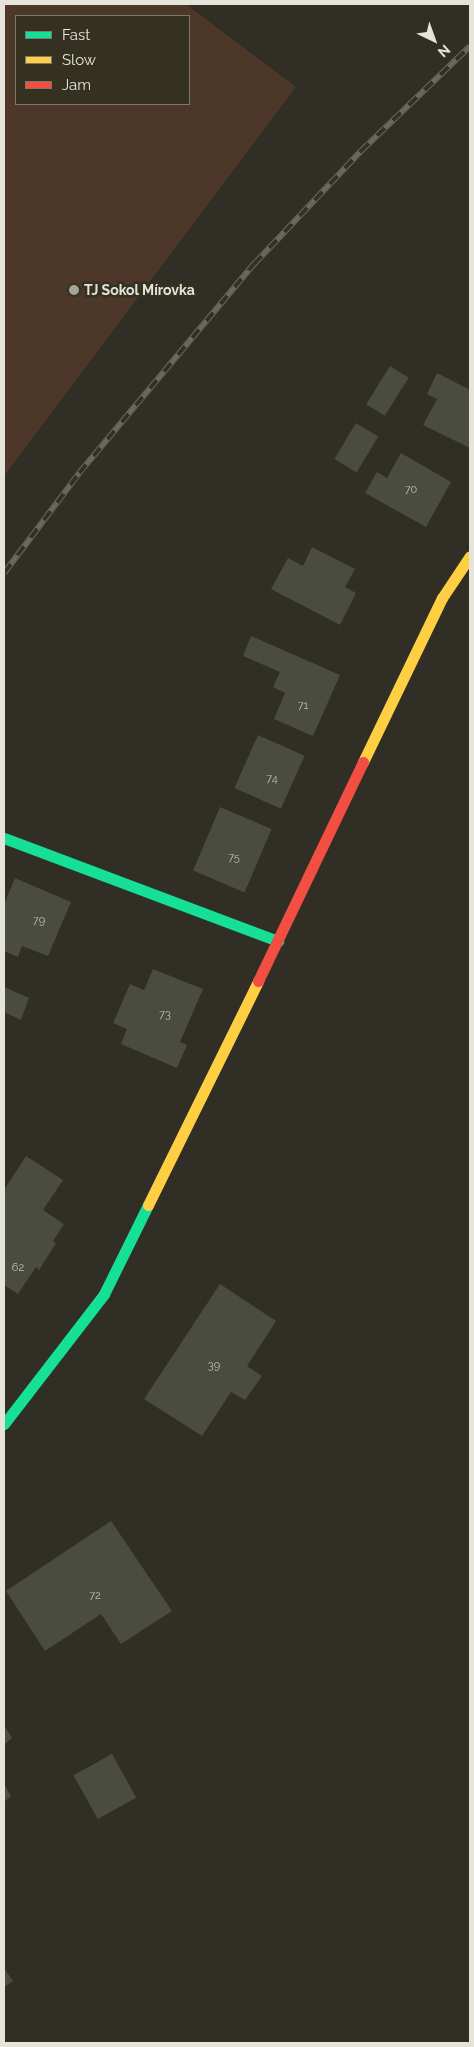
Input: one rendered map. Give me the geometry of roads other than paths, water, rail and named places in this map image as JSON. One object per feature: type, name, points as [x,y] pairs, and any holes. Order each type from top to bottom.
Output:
[{"type":"street","points":[[4,1424],[104,1294],[278,941],[442,598],[470,556]]},
{"type":"street","points":[[4,838],[278,941]]},
{"type":"railway","points":[[4,573],[79,473],[254,264],[361,151],[470,46]]},
{"type":"place","name":"TJ Sokol Mírovka","points":[[74,290]]}]
